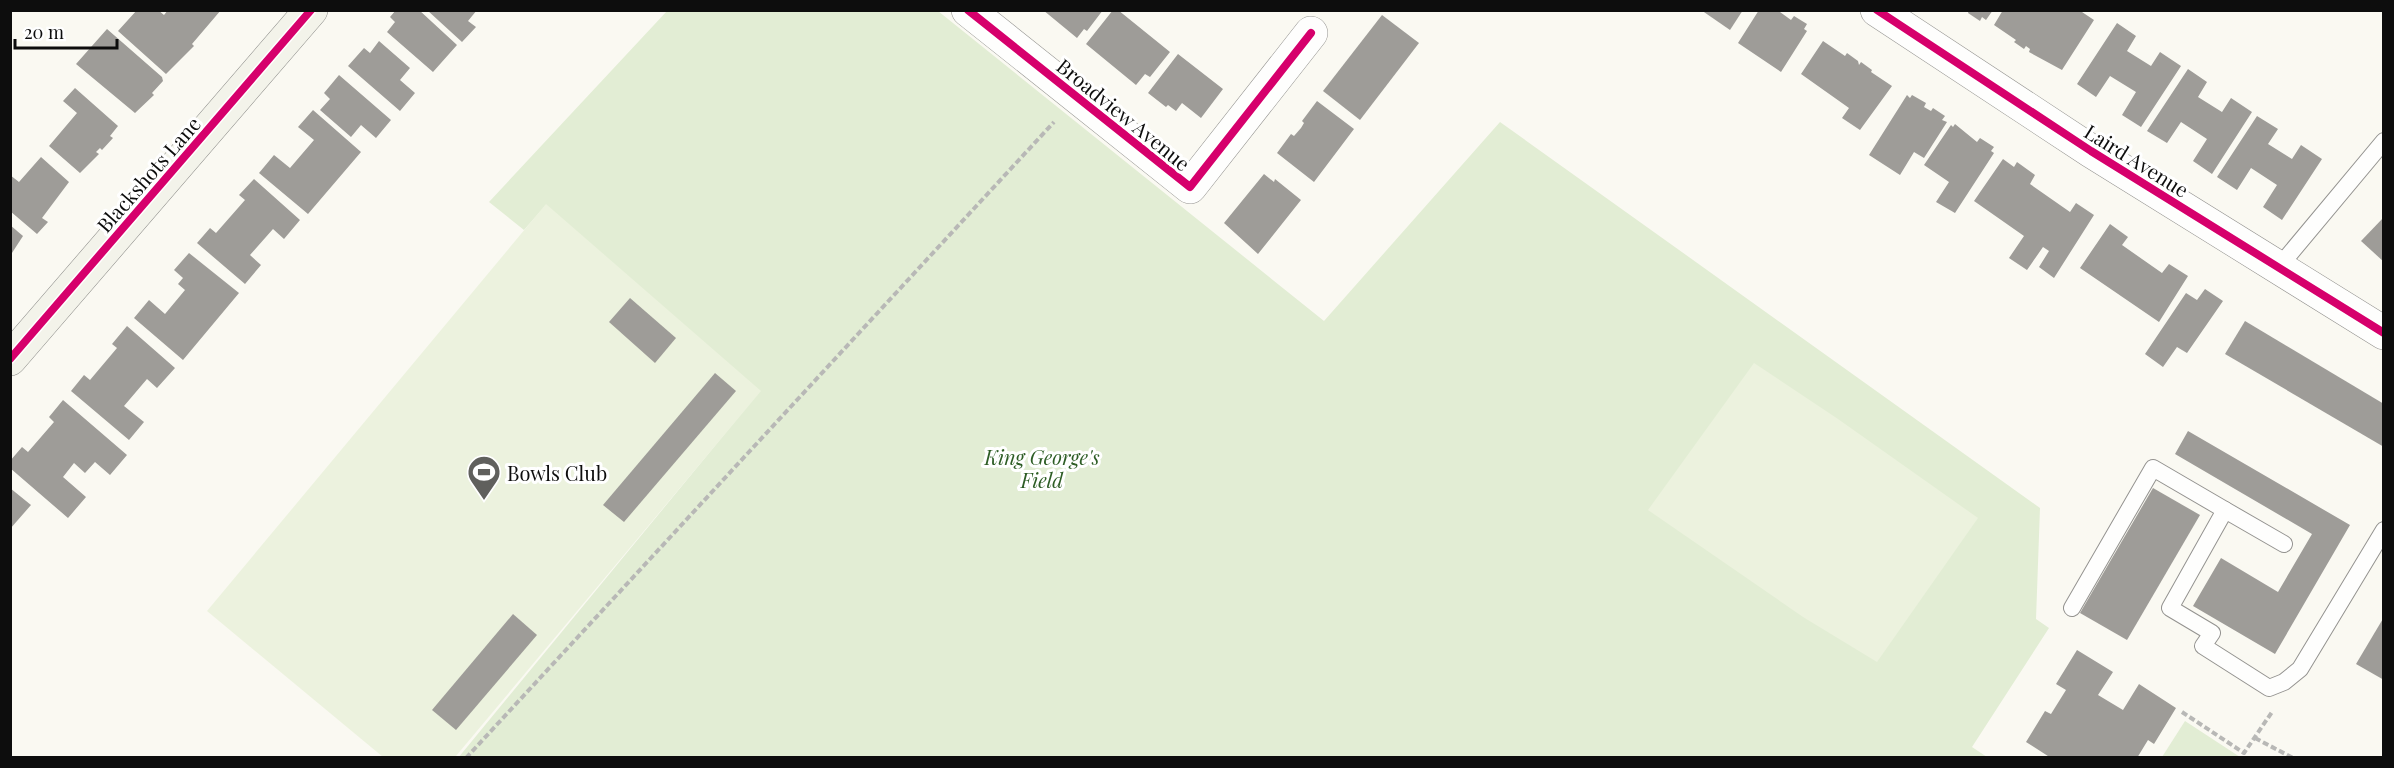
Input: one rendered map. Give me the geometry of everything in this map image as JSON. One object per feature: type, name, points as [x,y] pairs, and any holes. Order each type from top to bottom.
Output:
[{"type":"street","name":"Blackshots Lane","points":[[10,359],[311,10]]},
{"type":"street","name":"Broadview Avenue","points":[[968,10],[1190,188],[1311,33]]},
{"type":"street","name":"Laird Avenue","points":[[1877,10],[2091,151],[2384,333]]},
{"type":"lane","points":[[2278,268],[2384,141]]},
{"type":"lane","points":[[2072,608],[2153,468],[2284,544]]},
{"type":"lane","points":[[2225,510],[2170,608],[2212,633],[2203,646],[2270,688],[2284,682],[2300,669],[2384,530]]},
{"type":"path","points":[[466,758],[1077,97]]},
{"type":"path","points":[[2182,712],[2242,755],[2300,669]]},
{"type":"path","points":[[2255,738],[2294,758]]},
{"type":"green space","name":"King George's Field","points":[[667,11],[938,11],[1324,321],[1500,122],[2040,508],[2036,619],[2049,628],[1972,747],[1987,757],[458,758],[760,391],[546,205],[524,230],[489,202]]},
{"type":"green space","name":"Bowls Club","points":[[546,204],[761,391],[456,756],[383,757],[207,611]]},
{"type":"green space","points":[[1754,363],[1978,518],[1877,662],[1803,617],[1648,510]]},
{"type":"green space","points":[[2185,721],[2240,757],[2162,757]]},
{"type":"building","points":[[137,10],[158,10],[164,15],[168,10],[221,10],[192,44],[194,46],[166,74],[118,31]]},
{"type":"building","points":[[396,10],[419,10],[457,45],[433,72],[387,32],[395,22],[390,17]]},
{"type":"building","points":[[427,10],[477,10],[468,21],[476,27],[462,42]]},
{"type":"building","points":[[1043,10],[1103,10],[1087,31],[1084,29],[1077,38]]},
{"type":"building","points":[[1113,10],[1118,10],[1170,52],[1150,77],[1145,74],[1136,85],[1086,44]]},
{"type":"building","points":[[1701,10],[1743,10],[1730,30]]},
{"type":"building","points":[[1759,10],[1781,10],[1780,12],[1791,20],[1794,16],[1807,24],[1804,29],[1807,31],[1781,72],[1738,43]]},
{"type":"building","points":[[1969,10],[1993,10],[1986,20],[1982,17],[1980,21],[1968,13]]},
{"type":"building","points":[[2003,10],[2079,10],[2094,20],[2062,70],[2029,52],[2030,49],[2026,46],[2024,49],[2014,42],[2016,40],[1994,25]]},
{"type":"building","points":[[1382,15],[1419,43],[1360,120],[1323,91]]},
{"type":"building","points":[[2117,23],[2136,36],[2127,51],[2151,66],[2160,52],[2181,66],[2141,127],[2122,115],[2136,92],[2110,76],[2096,97],[2077,84]]},
{"type":"building","points":[[107,29],[162,77],[163,81],[152,93],[154,95],[135,113],[76,64]]},
{"type":"building","points":[[379,41],[410,68],[400,80],[415,93],[400,111],[348,66],[364,48],[370,53]]},
{"type":"building","points":[[1823,41],[1845,56],[1847,53],[1858,61],[1859,65],[1861,62],[1892,86],[1860,130],[1842,118],[1849,108],[1801,74]]},
{"type":"building","points":[[1178,54],[1223,89],[1201,118],[1182,103],[1176,111],[1168,105],[1166,107],[1148,93]]},
{"type":"building","points":[[2188,69],[2207,82],[2198,97],[2222,112],[2231,98],[2252,112],[2212,174],[2193,161],[2207,139],[2181,122],[2167,143],[2147,131]]},
{"type":"building","points":[[339,75],[391,120],[376,138],[361,125],[351,137],[320,110],[330,99],[324,93]]},
{"type":"building","points":[[75,88],[118,126],[110,136],[113,138],[102,150],[100,148],[96,152],[99,154],[80,173],[49,146],[77,113],[63,101]]},
{"type":"building","points":[[1907,95],[1910,98],[1912,95],[1926,103],[1924,107],[1931,111],[1933,108],[1945,116],[1942,120],[1947,122],[1924,158],[1914,152],[1900,175],[1869,155]]},
{"type":"building","points":[[1317,101],[1354,129],[1314,182],[1277,153],[1291,134],[1294,136],[1301,128],[1304,123],[1302,121]]},
{"type":"building","points":[[313,110],[361,152],[308,214],[259,173],[274,155],[290,168],[314,140],[298,127]]},
{"type":"building","points":[[2257,116],[2278,129],[2268,144],[2292,159],[2301,145],[2322,159],[2282,220],[2263,207],[2277,185],[2251,168],[2237,190],[2217,177]]},
{"type":"building","points":[[1955,124],[1977,142],[1980,138],[1994,147],[1991,151],[1994,153],[1955,213],[1936,202],[1949,182],[1924,165],[1951,125],[1953,127]]},
{"type":"building","points":[[41,157],[69,182],[42,218],[48,222],[37,234],[10,211],[10,175],[19,182]]},
{"type":"building","points":[[2003,159],[2014,167],[2017,162],[2035,175],[2030,184],[2070,212],[2076,203],[2094,215],[2054,278],[2039,267],[2049,251],[2043,247],[2027,270],[2009,258],[2024,236],[1974,201]]},
{"type":"building","points":[[1264,174],[1274,182],[1275,179],[1301,200],[1258,254],[1224,223]]},
{"type":"building","points":[[254,179],[300,220],[284,239],[273,229],[250,255],[261,265],[245,284],[197,243],[210,228],[216,233],[245,200],[239,195]]},
{"type":"building","points":[[2384,217],[2384,262],[2361,241]]},
{"type":"building","points":[[2110,224],[2128,237],[2122,245],[2162,273],[2169,264],[2188,276],[2159,322],[2080,268]]},
{"type":"building","points":[[10,225],[23,236],[10,256]]},
{"type":"building","points":[[189,253],[239,293],[183,360],[134,318],[149,300],[165,314],[185,290],[178,284],[183,278],[174,270]]},
{"type":"building","points":[[2205,289],[2223,301],[2187,353],[2177,347],[2163,367],[2145,354],[2186,293],[2197,300]]},
{"type":"building","points":[[630,298],[676,338],[655,363],[609,322]]},
{"type":"building","points":[[2245,321],[2384,404],[2384,447],[2225,354]]},
{"type":"building","points":[[127,326],[175,368],[157,388],[147,379],[124,406],[144,422],[129,440],[71,391],[84,375],[90,380],[117,348],[112,344]]},
{"type":"building","points":[[715,373],[736,391],[624,522],[603,505]]},
{"type":"building","points":[[63,400],[127,455],[110,475],[95,462],[85,473],[74,463],[63,477],[86,497],[68,518],[10,468],[10,461],[22,447],[28,452],[54,422],[49,417]]},
{"type":"building","points":[[2188,431],[2350,525],[2275,654],[2193,606],[2221,558],[2278,592],[2312,534],[2175,454]]},
{"type":"building","points":[[10,488],[31,505],[10,529]]},
{"type":"building","points":[[2153,488],[2200,515],[2127,640],[2080,613]]},
{"type":"building","points":[[513,614],[537,635],[456,730],[432,710]]},
{"type":"building","points":[[2384,617],[2384,680],[2356,664]]},
{"type":"building","points":[[2077,650],[2113,672],[2098,695],[2123,710],[2139,684],[2176,708],[2154,744],[2148,740],[2137,758],[2051,758],[2026,742],[2045,711],[2051,714],[2066,690],[2056,684]]},
{"type":"cycle path","points":[[10,359],[311,10]]},
{"type":"cycle path","points":[[968,10],[1190,187],[1311,33]]},
{"type":"cycle path","points":[[1877,10],[2091,151],[2384,333]]},
{"type":"place","name":"Bowls Club","points":[[484,501]]}]
